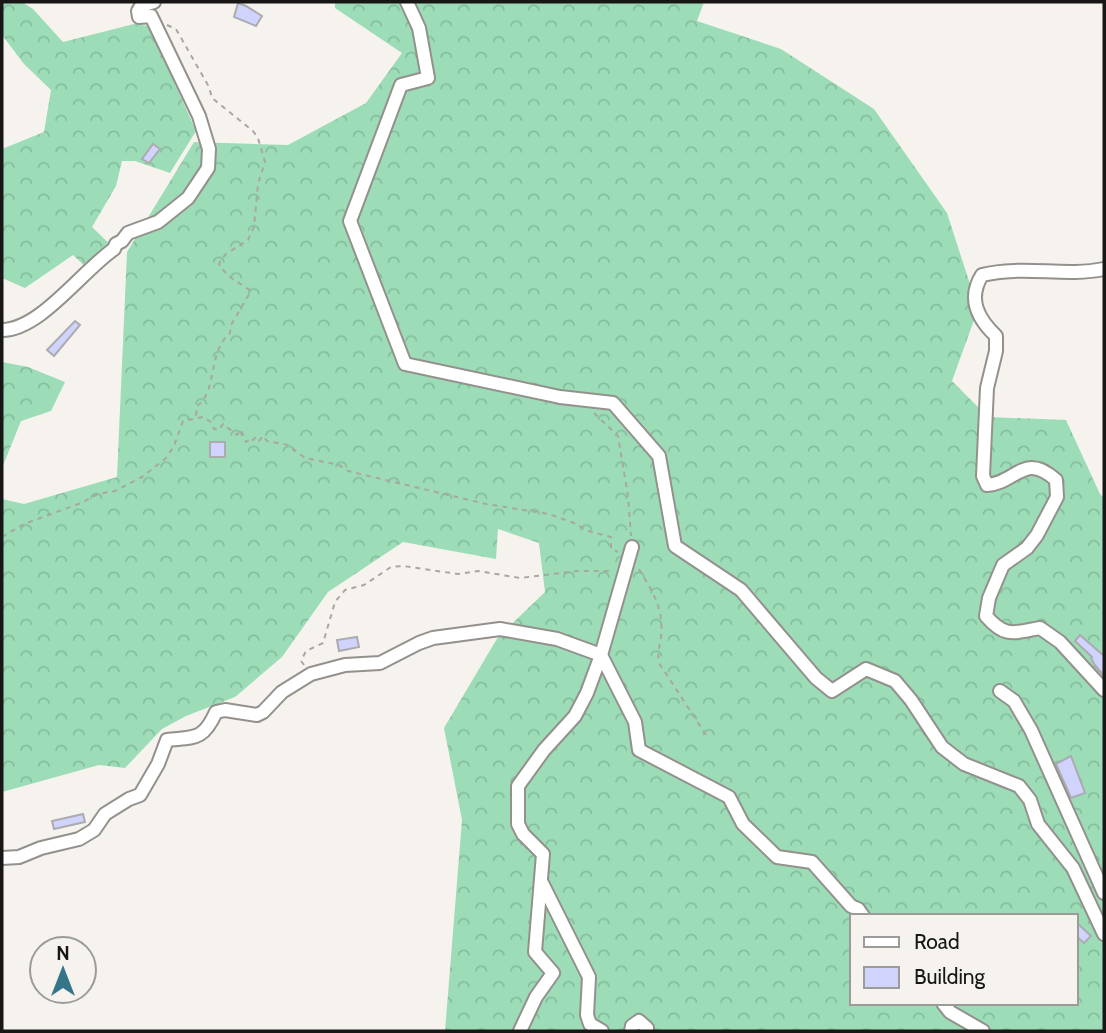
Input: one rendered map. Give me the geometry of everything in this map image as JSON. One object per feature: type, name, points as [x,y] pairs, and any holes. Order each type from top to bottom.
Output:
[{"type":"street","points":[[2,330],[15,330],[47,309],[128,233],[158,222],[188,198],[208,167],[209,149],[199,116],[151,16],[139,18],[134,6],[154,2]]},
{"type":"street","points":[[407,2],[419,27],[428,78],[401,85],[350,221],[405,363],[560,397],[613,403],[659,456],[675,546],[741,590],[816,678],[832,691],[866,669],[895,681],[942,747],[964,764],[1019,786],[1030,800],[1038,824],[1073,868],[1104,934]]},
{"type":"street","points":[[1104,269],[1090,272],[999,271],[982,275],[975,286],[976,307],[981,321],[996,336],[996,351],[987,388],[983,476],[987,485],[997,485],[1015,472],[1032,467],[1046,471],[1056,480],[1057,497],[1037,536],[1027,548],[1003,565],[989,598],[986,617],[998,629],[1014,633],[1040,628],[1059,642],[1104,691]]},
{"type":"street","points":[[520,1031],[536,997],[553,973],[535,952],[543,854],[523,834],[518,824],[518,786],[544,750],[575,716],[587,694],[601,656],[632,547]]},
{"type":"street","points":[[2,858],[19,857],[41,848],[79,839],[94,830],[105,814],[140,795],[158,764],[167,740],[182,741],[199,736],[206,730],[216,712],[225,710],[257,715],[282,692],[311,674],[345,665],[380,663],[433,638],[500,629],[557,639],[601,656],[635,722],[639,750],[729,797],[743,824],[777,857],[812,862],[851,906],[862,914]]},
{"type":"street","points":[[1000,691],[1014,701],[1031,730],[1104,893]]},
{"type":"street","points":[[541,881],[589,977],[587,1014],[590,1024],[603,1031]]},
{"type":"street","points":[[945,1005],[950,1012],[983,1031]]},
{"type":"street","points":[[631,1031],[632,1026],[639,1021],[647,1031]]},
{"type":"path","points":[[151,16],[176,29],[212,98],[253,131],[258,138],[265,162],[258,184],[254,227],[248,240],[226,254],[219,266],[251,291],[231,325],[230,333],[223,339],[216,353],[206,395],[197,407],[195,418]]},
{"type":"path","points":[[594,414],[618,436],[628,496],[632,547],[637,565],[656,594],[660,608],[662,634],[657,651],[659,663],[706,735]]},
{"type":"path","points":[[2,537],[24,524],[98,494],[115,491],[142,477],[166,458],[174,446],[183,421],[203,416],[211,422],[214,429],[219,430],[226,424],[237,435],[241,430],[246,442],[256,437],[259,440],[263,436],[267,441],[288,445],[305,458],[340,465],[348,471],[486,504],[549,514],[588,531],[611,537],[611,549],[615,551],[632,547]]},
{"type":"path","points":[[305,666],[301,661],[306,651],[323,643],[335,602],[345,590],[364,585],[391,567],[402,566],[458,574],[478,571],[520,578],[578,571],[618,570]]},
{"type":"green space","points":[[2,2],[22,2],[33,9],[63,42],[134,24],[149,26],[196,131],[170,173],[135,161],[122,161],[116,186],[92,227],[119,253],[93,274],[73,255],[25,288],[2,278],[2,149],[44,132],[51,90],[24,64],[2,35]]},
{"type":"green space","points":[[335,2],[704,2],[697,21],[781,49],[874,109],[947,213],[978,309],[952,381],[988,417],[1066,420],[1104,498],[1104,1031],[445,1031],[462,820],[444,728],[498,637],[545,592],[539,543],[498,529],[496,559],[403,542],[328,592],[282,657],[235,697],[186,716],[162,729],[125,768],[99,765],[2,792],[2,499],[24,504],[117,477],[127,252],[194,142],[288,145],[366,103],[402,53],[335,8]]},
{"type":"green space","points":[[2,362],[28,367],[65,382],[51,411],[21,421],[2,468]]},
{"type":"building","points":[[238,3],[262,16],[256,26],[234,17]]},
{"type":"building","points":[[153,144],[160,149],[149,163],[142,159]]},
{"type":"building","points":[[75,321],[80,325],[54,356],[47,350]]},
{"type":"building","points":[[210,442],[225,442],[225,457],[210,457]]},
{"type":"building","points":[[1080,635],[1104,656],[1104,676],[1092,657],[1075,641]]},
{"type":"building","points":[[357,637],[359,647],[339,651],[337,640]]},
{"type":"building","points":[[1071,756],[1085,793],[1071,798],[1056,764]]},
{"type":"building","points":[[83,814],[85,822],[54,829],[52,821]]},
{"type":"building","points":[[1078,924],[1091,936],[1084,943],[1078,938]]}]
